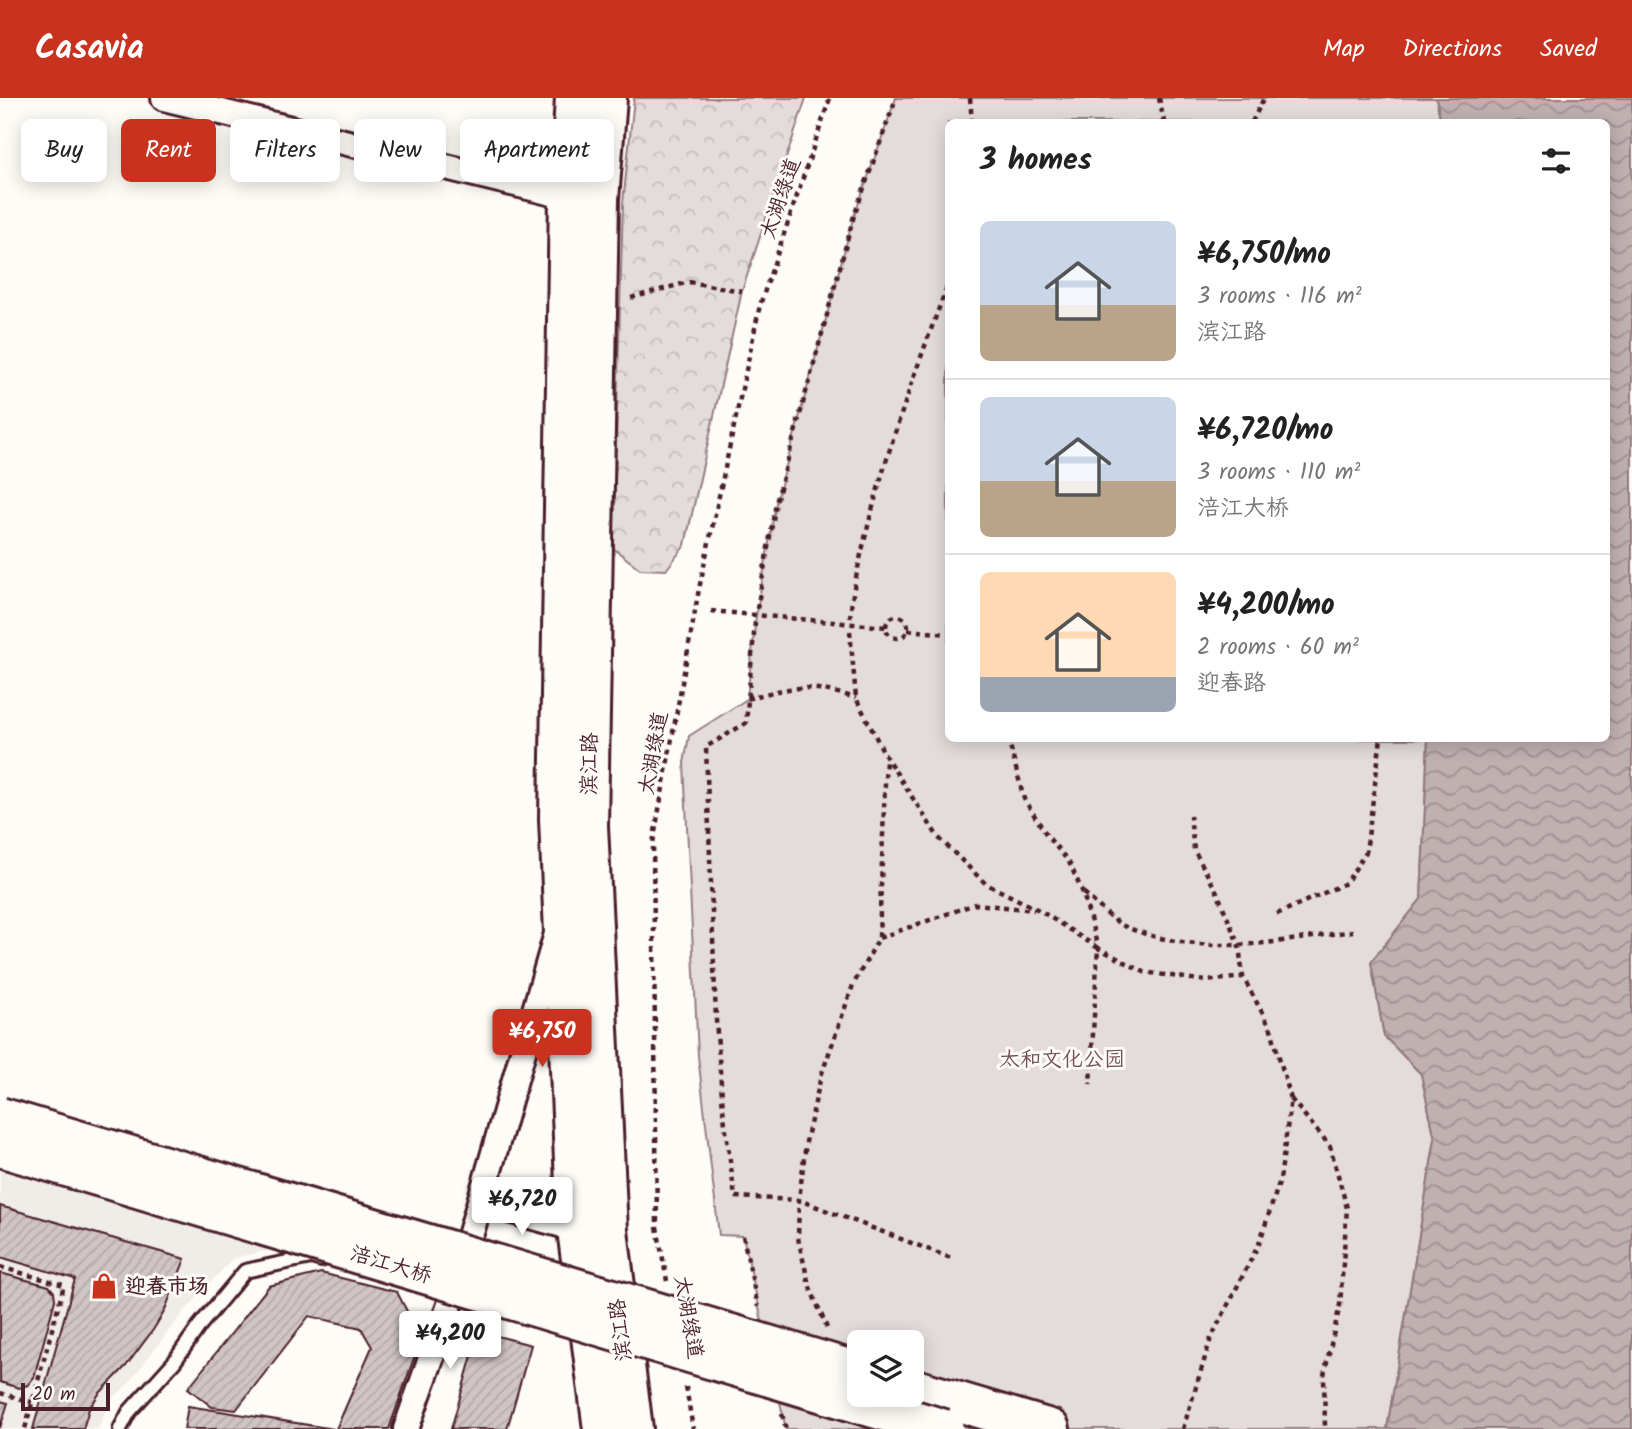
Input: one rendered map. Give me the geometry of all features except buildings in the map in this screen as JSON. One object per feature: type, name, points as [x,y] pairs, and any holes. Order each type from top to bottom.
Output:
[{"type":"main road","name":"滨江路","points":[[575,98],[569,197],[559,819],[576,1229],[603,1429]]},
{"type":"main road","name":"滨江路","points":[[607,98],[599,199],[596,307],[588,825],[608,1231],[633,1429]]},
{"type":"main road","name":"涪江大桥","points":[[0,1117],[847,1368]]},
{"type":"main road","name":"涪江大桥","points":[[0,1147],[944,1429]]},
{"type":"main road","points":[[924,1392],[1050,1429]]},
{"type":"street","points":[[164,98],[569,197]]},
{"type":"street","points":[[406,1429],[445,1297],[480,1202],[588,825]]},
{"type":"street","points":[[480,1202],[576,1229]]},
{"type":"lane","points":[[120,1429],[129,1412],[174,1362],[200,1325],[245,1271],[311,1257],[336,1265]]},
{"type":"path","name":"太湖绿道","points":[[669,1294],[657,1227],[653,843],[699,589],[760,305],[830,98]]},
{"type":"path","points":[[757,609],[776,503],[853,219],[896,98]]},
{"type":"path","points":[[970,98],[972,119]]},
{"type":"path","points":[[1160,98],[1164,119]]},
{"type":"path","points":[[1254,119],[1264,98]]},
{"type":"path","points":[[596,307],[689,282],[742,291]]},
{"type":"path","points":[[850,618],[856,573],[883,470],[945,292]]},
{"type":"path","points":[[711,611],[887,627]]},
{"type":"path","points":[[900,617],[908,624],[908,630],[903,636],[896,638],[888,632],[887,627],[890,619],[900,617]]},
{"type":"path","points":[[755,622],[746,723],[706,747],[710,893],[723,1109],[735,1197],[799,1200],[951,1258]]},
{"type":"path","points":[[908,630],[945,634]]},
{"type":"path","points":[[850,631],[856,698],[886,757],[938,837],[986,884],[1039,910],[1098,948],[1144,972],[1206,981],[1243,977]]},
{"type":"path","points":[[747,699],[785,688],[804,687],[822,688],[856,698]]},
{"type":"path","points":[[1009,742],[1024,799],[1048,837],[1069,862],[1083,893],[1098,948],[1090,1084]]},
{"type":"path","points":[[1277,914],[1346,883],[1366,852],[1381,742]]},
{"type":"path","points":[[798,1238],[799,1200],[806,1142],[821,1076],[853,985],[879,938],[886,757]]},
{"type":"path","points":[[1183,1429],[1212,1338],[1259,1244],[1280,1180],[1291,1099],[1271,1029],[1243,977],[1239,946],[1217,892],[1194,850],[1189,816]]},
{"type":"path","points":[[1083,893],[1124,926],[1185,943],[1239,946],[1353,931]]},
{"type":"path","points":[[879,938],[975,904],[1039,910]]},
{"type":"path","points":[[1291,1099],[1330,1146],[1346,1208],[1340,1305],[1324,1376],[1325,1429]]},
{"type":"path","points":[[0,1266],[64,1285],[25,1429]]},
{"type":"path","name":"太湖绿道","points":[[684,1375],[693,1429]]},
{"type":"path","points":[[0,1393],[32,1402]]},
{"type":"shaded area","name":"迎春市场","points":[[0,1164],[279,1248],[233,1258],[181,1315],[128,1384],[111,1400],[98,1429],[0,1429]]},
{"type":"green space","points":[[634,98],[806,98],[742,291],[685,545],[666,570],[640,569],[613,548],[623,203]]},
{"type":"green space","name":"太和文化公园","points":[[896,98],[1436,98],[1440,119],[945,119],[945,742],[1428,742],[1421,899],[1371,962],[1384,1036],[1421,1074],[1435,1139],[1387,1429],[786,1429],[743,1236],[719,1235],[698,1056],[684,763],[689,736],[747,699],[756,616],[776,503],[853,219]]},
{"type":"water","points":[[1436,98],[1632,98],[1632,1429],[1387,1429],[1435,1139],[1421,1074],[1384,1036],[1371,962],[1421,899],[1428,742],[1610,742],[1610,119],[1440,119]]},
{"type":"place","name":"迎春市场","points":[[104,1286]]}]
